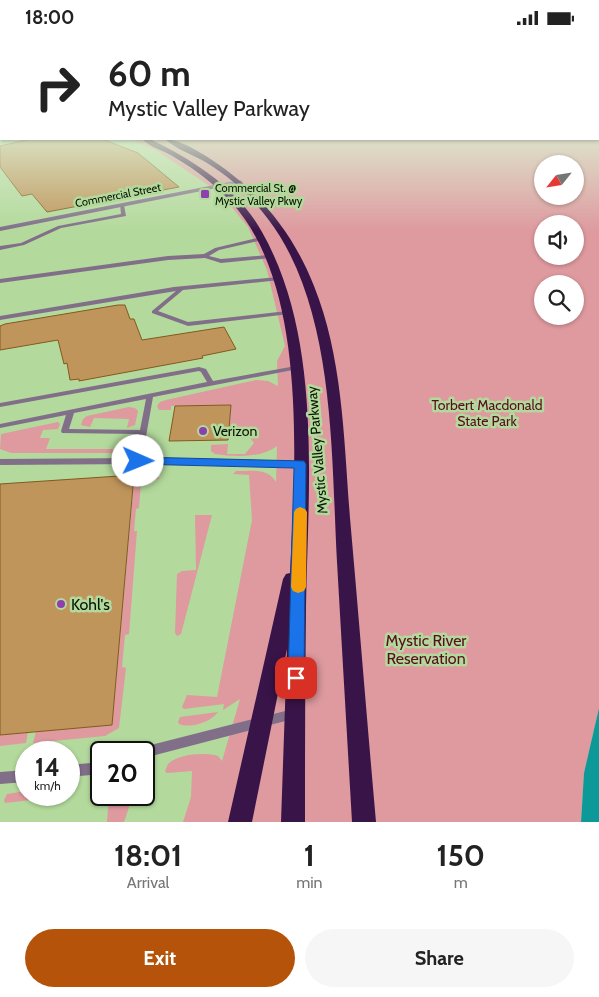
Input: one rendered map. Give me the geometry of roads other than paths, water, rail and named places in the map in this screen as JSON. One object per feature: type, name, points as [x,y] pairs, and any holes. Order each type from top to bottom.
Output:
[{"type":"highway","name":"Mystic Valley Parkway","points":[[180,158],[220,186],[247,216],[269,257],[278,279],[287,313],[296,368],[300,464],[294,822]]},
{"type":"highway","name":"Mystic Valley Parkway","points":[[205,158],[240,182],[273,217],[292,248],[316,310],[328,365],[340,475],[364,822]]},
{"type":"highway","points":[[240,822],[300,544]]},
{"type":"street","name":"Commercial Street","points":[[0,229],[240,182]]},
{"type":"lane","points":[[0,248],[22,244],[60,227],[124,215],[122,205]]},
{"type":"lane","points":[[205,256],[217,249],[261,239]]},
{"type":"lane","points":[[0,281],[168,258],[205,256],[221,261],[269,257]]},
{"type":"lane","points":[[0,318],[181,289],[278,279]]},
{"type":"lane","points":[[181,289],[154,312],[188,324],[287,313]]},
{"type":"lane","points":[[0,426],[211,383],[296,368]]},
{"type":"lane","points":[[0,405],[199,369],[204,370],[211,383]]},
{"type":"lane","points":[[138,461],[150,396]]},
{"type":"lane","points":[[71,412],[65,431],[144,432]]},
{"type":"lane","points":[[0,462],[138,461],[300,464]]},
{"type":"lane","points":[[155,750],[295,714]]},
{"type":"lane","points":[[0,779],[15,777]]},
{"type":"water","points":[[599,708],[599,822],[581,822],[584,773]]},
{"type":"place","name":"Commercial St. @ Mystic Valley Pkwy","points":[[205,194]]},
{"type":"place","name":"Verizon","points":[[203,431]]},
{"type":"place","name":"Kohl's","points":[[61,604]]},
{"type":"park label","name":"Torbert Macdonald State Park","points":[[487,413]]},
{"type":"park label","name":"Mystic River Reservation","points":[[426,649]]}]
